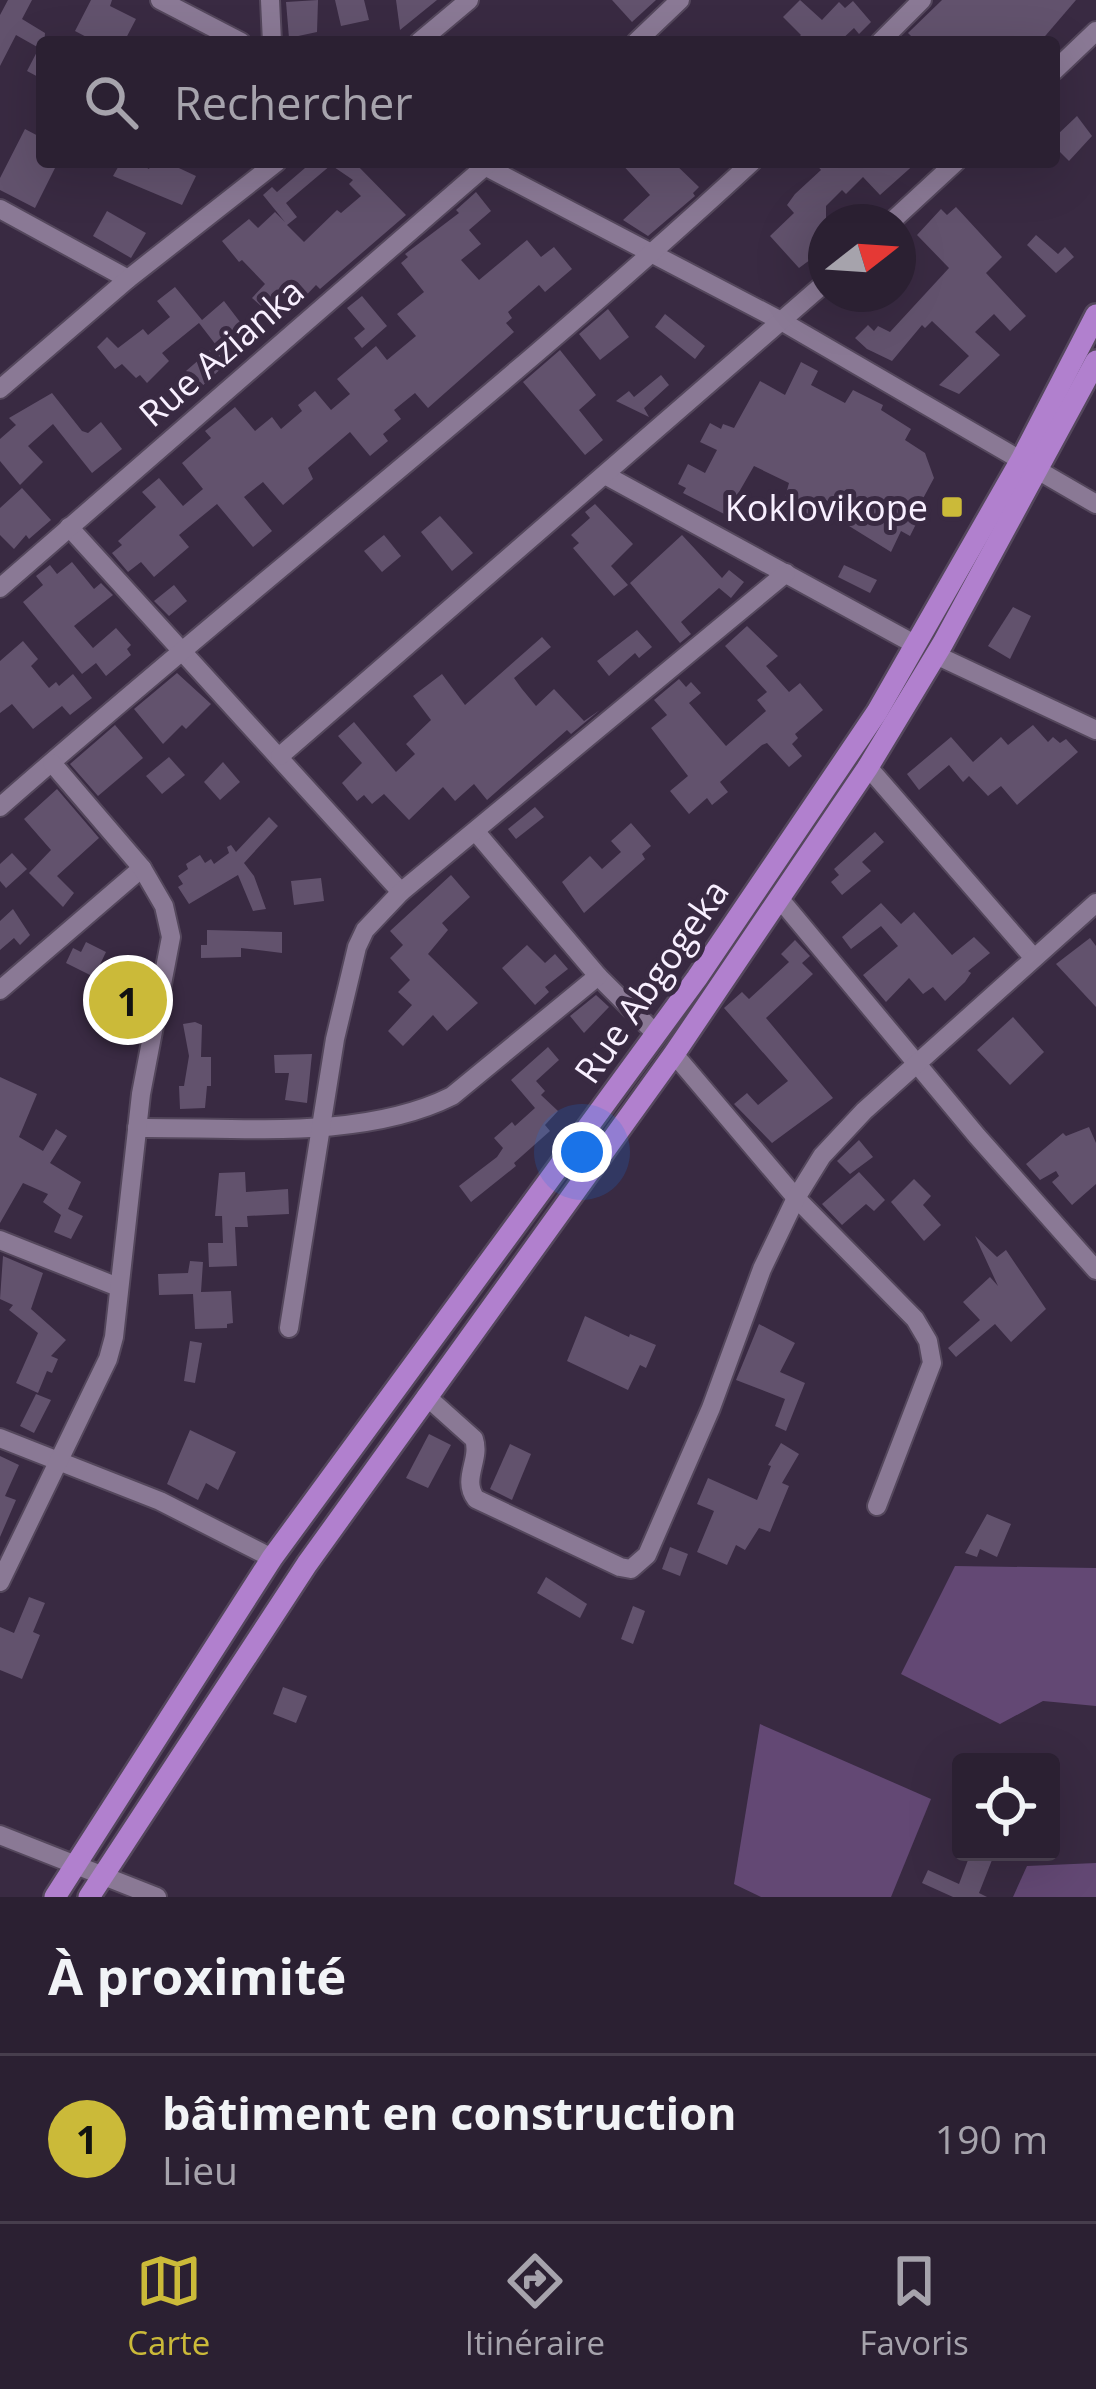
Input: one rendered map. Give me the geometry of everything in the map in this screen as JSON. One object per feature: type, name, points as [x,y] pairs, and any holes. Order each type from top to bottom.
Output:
[{"type":"main road","name":"Rue Abgogeka","points":[[1029,464],[1096,315]]},
{"type":"main road","name":"Rue Abgogeka","points":[[88,1897],[307,1564],[674,1054],[868,767],[926,650],[1029,464],[1096,361]]},
{"type":"main road","name":"Rue Abgogeka","points":[[55,1897],[272,1558],[656,1034],[877,712],[926,650]]},
{"type":"street","points":[[160,0],[230,36]]},
{"type":"street","points":[[270,0],[272,36]]},
{"type":"street","points":[[426,36],[469,0]]},
{"type":"street","points":[[642,36],[680,0]]},
{"type":"street","points":[[886,36],[922,0]]},
{"type":"street","points":[[1060,65],[1096,32]]},
{"type":"street","points":[[0,389],[128,279],[269,168]]},
{"type":"street","name":"Rue Azianka","points":[[0,588],[478,168]]},
{"type":"street","points":[[493,168],[783,322],[1096,504]]},
{"type":"street","points":[[3,798],[52,763],[652,254],[745,168]]},
{"type":"street","points":[[910,204],[950,168]]},
{"type":"street","points":[[0,209],[128,279]]},
{"type":"street","points":[[280,757],[808,299]]},
{"type":"street","points":[[607,476],[926,650],[1096,730]]},
{"type":"street","points":[[69,527],[401,892]]},
{"type":"street","points":[[290,1328],[336,1030],[365,930],[401,892],[786,574]]},
{"type":"street","points":[[0,1582],[108,1359],[137,1128],[172,937],[164,906],[142,868],[52,763]]},
{"type":"street","points":[[868,767],[1033,957]]},
{"type":"street","points":[[476,832],[598,976],[656,1034]]},
{"type":"street","points":[[0,990],[142,868]]},
{"type":"street","points":[[779,898],[1096,1270]]},
{"type":"street","points":[[426,1396],[474,1439],[477,1446],[469,1479],[476,1499],[620,1568],[631,1568],[646,1555],[687,1467],[762,1269],[796,1198],[832,1143],[1096,903]]},
{"type":"street","points":[[137,1128],[321,1126],[395,1117],[452,1096],[598,976]]},
{"type":"street","points":[[674,1054],[796,1198],[915,1318],[928,1340],[932,1363],[877,1506]]},
{"type":"street","points":[[0,1240],[118,1287]]},
{"type":"street","points":[[0,1438],[160,1501],[272,1558]]},
{"type":"street","points":[[0,1835],[158,1897]]},
{"type":"shaded area","points":[[955,1566],[1096,1568],[1096,1706],[1043,1701],[1000,1724],[901,1674]]},
{"type":"shaded area","points":[[760,1724],[931,1799],[891,1897],[761,1897],[734,1884]]},
{"type":"shaded area","points":[[1096,1863],[1096,1897],[1013,1897],[1027,1866]]},
{"type":"building","points":[[8,0],[32,0],[22,19],[45,33],[36,36],[36,46],[16,35],[0,66],[0,15]]},
{"type":"building","points":[[91,0],[112,0],[110,6],[136,19],[127,36],[85,36],[75,31]]},
{"type":"building","points":[[318,0],[317,32],[289,36],[286,2]]},
{"type":"building","points":[[335,0],[364,0],[369,20],[341,26]]},
{"type":"building","points":[[396,0],[437,0],[400,30]]},
{"type":"building","points":[[612,0],[656,0],[632,22]]},
{"type":"building","points":[[800,0],[822,20],[839,2],[845,8],[853,1],[871,22],[859,34],[854,28],[845,36],[800,36],[783,17]]},
{"type":"building","points":[[942,0],[1076,0],[1045,36],[908,33]]},
{"type":"building","points":[[36,54],[36,76],[27,71]]},
{"type":"building","points":[[1077,116],[1092,136],[1069,161],[1060,152],[1060,132]]},
{"type":"building","points":[[25,129],[36,135],[36,168],[55,168],[35,208],[0,190],[0,178]]},
{"type":"building","points":[[118,168],[179,168],[196,176],[182,205],[113,176]]},
{"type":"building","points":[[305,168],[327,168],[286,203],[297,217],[287,225],[304,242],[337,210],[341,213],[361,196],[349,184],[353,180],[335,168],[360,168],[406,215],[320,289],[316,285],[280,323],[252,298],[265,284],[222,241],[249,219],[258,228],[275,212],[285,222],[263,195],[272,187],[277,192]]},
{"type":"building","points":[[625,168],[679,168],[699,187],[695,196],[648,236],[623,220],[650,195]]},
{"type":"building","points":[[819,168],[910,168],[880,195],[863,177],[828,204],[808,204],[808,261],[799,268],[770,236],[794,213],[787,205]]},
{"type":"building","points":[[476,192],[491,211],[469,230],[481,244],[461,260],[479,280],[527,240],[541,257],[554,247],[572,269],[545,292],[539,285],[508,312],[512,318],[506,323],[514,332],[428,408],[415,393],[394,410],[401,419],[383,434],[388,441],[370,456],[350,432],[308,468],[313,479],[283,505],[263,482],[244,497],[272,531],[253,547],[217,504],[179,535],[189,547],[154,577],[141,562],[128,572],[112,553],[122,545],[118,541],[156,507],[142,492],[159,478],[183,506],[203,489],[182,463],[211,438],[205,431],[235,407],[255,431],[272,417],[281,429],[302,411],[298,405],[315,391],[331,410],[350,394],[337,379],[376,346],[387,360],[416,336],[397,314],[424,292],[401,263],[408,257],[405,254],[459,213],[456,210]]},
{"type":"building","points":[[956,207],[1002,257],[986,273],[1026,316],[1010,331],[994,314],[975,332],[1000,355],[959,394],[939,385],[969,356],[932,321],[925,328],[922,325],[892,361],[855,338],[868,325],[874,331],[878,326],[890,332],[908,312],[916,312],[916,304],[949,268],[917,235],[941,209],[947,215]]},
{"type":"building","points":[[107,211],[146,233],[131,258],[93,236]]},
{"type":"building","points":[[1036,235],[1058,254],[1065,247],[1074,257],[1056,273],[1027,245]]},
{"type":"building","points":[[175,287],[202,320],[224,301],[253,339],[200,388],[186,371],[216,345],[199,323],[162,353],[169,361],[147,383],[122,364],[115,369],[97,347],[107,337],[118,348],[143,329],[148,335],[170,317],[157,301]]},
{"type":"building","points":[[362,296],[387,326],[362,348],[354,338],[365,329],[347,308]]},
{"type":"building","points":[[608,309],[629,337],[600,360],[579,334]]},
{"type":"building","points":[[665,314],[705,346],[695,359],[655,327]]},
{"type":"building","points":[[560,350],[596,395],[579,410],[603,440],[585,455],[523,382]]},
{"type":"building","points":[[801,362],[818,371],[811,385],[845,403],[853,390],[883,405],[881,410],[911,429],[905,440],[925,453],[934,478],[911,521],[916,524],[910,536],[901,531],[891,552],[841,521],[846,511],[824,499],[814,518],[784,501],[789,483],[754,466],[730,517],[683,493],[686,488],[678,484],[688,464],[705,473],[717,450],[700,442],[710,423],[721,429],[723,424],[734,428],[760,381],[785,395]]},
{"type":"building","points":[[661,375],[669,385],[644,408],[649,417],[616,401],[629,391],[634,397]]},
{"type":"building","points":[[52,393],[82,431],[88,433],[101,422],[122,449],[92,473],[53,424],[28,446],[43,462],[20,485],[0,461],[0,439],[16,425],[9,418]]},
{"type":"building","points":[[22,488],[51,520],[29,539],[26,535],[14,549],[0,535],[0,508]]},
{"type":"building","points":[[595,504],[633,544],[611,566],[628,585],[614,596],[573,548],[579,543],[571,535],[590,518],[585,512]]},
{"type":"building","points":[[440,516],[473,553],[452,571],[421,532]]},
{"type":"building","points":[[384,535],[401,556],[382,572],[364,551]]},
{"type":"building","points":[[682,535],[722,578],[729,570],[744,582],[731,598],[719,588],[681,622],[691,634],[680,643],[630,583]]},
{"type":"building","points":[[72,562],[94,589],[101,583],[113,595],[74,626],[93,648],[116,628],[131,645],[127,649],[131,655],[106,676],[96,663],[82,674],[23,602],[43,585],[36,576],[50,565],[57,574]]},
{"type":"building","points":[[844,565],[877,580],[870,593],[838,577]]},
{"type":"building","points":[[174,585],[187,601],[169,616],[154,601]]},
{"type":"building","points":[[1013,607],[1031,616],[1010,659],[988,646]]},
{"type":"building","points":[[747,626],[778,656],[766,666],[789,692],[800,683],[823,710],[795,734],[798,738],[792,744],[802,756],[789,767],[767,743],[762,745],[720,782],[728,792],[712,805],[707,798],[689,814],[670,791],[688,776],[651,728],[667,715],[654,700],[679,679],[686,687],[691,682],[701,693],[689,703],[726,746],[766,711],[757,700],[767,692],[725,646]]},
{"type":"building","points":[[637,630],[652,647],[639,658],[635,653],[609,676],[597,661]]},
{"type":"building","points":[[542,637],[551,647],[514,678],[522,689],[536,706],[554,689],[584,721],[600,710],[571,734],[567,730],[487,800],[474,784],[455,801],[443,787],[409,820],[384,794],[372,804],[364,795],[357,801],[342,783],[362,763],[338,736],[354,722],[396,772],[415,754],[406,744],[431,720],[413,696],[442,674],[465,705]]},
{"type":"building","points":[[23,641],[38,659],[31,666],[49,688],[73,674],[92,698],[70,715],[62,706],[33,729],[12,704],[0,713],[0,661]]},
{"type":"building","points":[[177,673],[211,704],[163,744],[134,709]]},
{"type":"building","points":[[115,725],[143,758],[98,796],[70,764]]},
{"type":"building","points":[[1033,725],[1048,742],[1053,737],[1060,743],[1066,739],[1078,752],[1017,805],[1001,786],[988,796],[969,776],[963,782],[949,765],[919,790],[907,774],[951,737],[973,762],[1001,737],[1008,745]]},
{"type":"building","points":[[169,757],[185,775],[162,794],[146,776]]},
{"type":"building","points":[[223,762],[240,782],[220,800],[204,782]]},
{"type":"building","points":[[57,789],[99,838],[57,876],[74,893],[63,907],[29,873],[51,850],[24,819]]},
{"type":"building","points":[[535,807],[544,817],[516,839],[508,829]]},
{"type":"building","points":[[269,817],[278,826],[244,863],[266,909],[253,911],[238,875],[189,904],[178,887],[183,884],[178,876],[188,869],[186,864],[200,855],[205,863],[211,859],[214,864],[229,853],[231,845],[236,852]]},
{"type":"building","points":[[631,823],[651,846],[642,854],[645,859],[584,913],[562,882],[590,856],[602,869],[621,852],[611,841]]},
{"type":"building","points":[[875,832],[884,842],[862,862],[871,871],[842,895],[831,882],[839,875],[834,869]]},
{"type":"building","points":[[12,853],[27,869],[6,888],[0,881],[0,864]]},
{"type":"building","points":[[451,875],[470,897],[442,923],[448,930],[428,954],[478,1003],[447,1031],[433,1015],[403,1046],[388,1031],[412,1005],[398,992],[410,980],[390,958],[403,945],[390,931]]},
{"type":"building","points":[[321,878],[324,901],[294,905],[291,881]]},
{"type":"building","points":[[881,903],[901,924],[914,912],[952,955],[974,937],[990,953],[968,971],[965,982],[945,1001],[933,987],[923,994],[909,978],[886,1002],[863,975],[898,946],[881,926],[851,949],[842,937]]},
{"type":"building","points":[[13,909],[30,935],[20,945],[14,938],[0,950],[0,921]]},
{"type":"building","points":[[207,930],[282,932],[282,953],[241,948],[241,957],[201,958]]},
{"type":"building","points":[[1090,938],[1096,946],[1096,1007],[1056,964]]},
{"type":"building","points":[[795,940],[810,956],[802,963],[813,974],[766,1018],[833,1098],[772,1143],[734,1104],[747,1093],[758,1105],[788,1081],[724,1008],[742,992],[749,999],[789,962],[781,954]]},
{"type":"building","points":[[86,942],[106,952],[94,977],[66,963],[73,948],[81,952]]},
{"type":"building","points":[[527,945],[545,963],[555,954],[568,969],[545,987],[549,992],[535,1005],[502,968]]},
{"type":"building","points":[[118,981],[145,988],[138,1018],[111,1011]]},
{"type":"building","points":[[596,995],[609,1007],[584,1033],[570,1016]]},
{"type":"building","points":[[1013,1017],[1044,1052],[1010,1085],[977,1050]]},
{"type":"building","points":[[183,1024],[202,1025],[201,1057],[211,1057],[211,1086],[207,1086],[205,1108],[180,1109],[179,1086],[184,1086],[189,1056]]},
{"type":"building","points":[[548,1047],[559,1060],[536,1081],[545,1091],[541,1095],[558,1111],[545,1125],[550,1131],[471,1202],[459,1186],[497,1157],[503,1148],[494,1138],[535,1108],[511,1080]]},
{"type":"building","points":[[312,1054],[307,1103],[285,1100],[289,1073],[275,1073],[274,1055]]},
{"type":"building","points":[[0,1077],[37,1094],[19,1137],[43,1151],[56,1129],[67,1136],[50,1163],[81,1182],[68,1209],[83,1216],[71,1239],[54,1232],[61,1215],[43,1202],[48,1194],[23,1183],[0,1223]]},
{"type":"building","points":[[1089,1127],[1096,1143],[1096,1184],[1072,1205],[1052,1182],[1059,1176],[1056,1171],[1040,1180],[1026,1164],[1063,1133]]},
{"type":"building","points":[[859,1140],[873,1157],[850,1174],[837,1161]]},
{"type":"building","points":[[245,1172],[246,1192],[288,1189],[289,1214],[247,1216],[248,1227],[235,1227],[237,1266],[209,1267],[208,1243],[223,1243],[222,1216],[215,1216],[219,1173]]},
{"type":"building","points":[[859,1172],[885,1200],[874,1211],[866,1204],[842,1225],[822,1204]]},
{"type":"building","points":[[914,1179],[931,1196],[923,1205],[941,1225],[924,1241],[891,1202]]},
{"type":"building","points":[[975,1236],[997,1257],[1006,1250],[1046,1309],[1011,1342],[995,1324],[956,1357],[948,1348],[980,1320],[963,1302],[990,1277],[998,1286]]},
{"type":"building","points":[[3,1256],[43,1273],[31,1309],[66,1340],[51,1356],[58,1359],[38,1393],[16,1383],[38,1333],[9,1310],[13,1305],[0,1299]]},
{"type":"building","points":[[190,1261],[203,1262],[201,1292],[231,1291],[233,1323],[227,1328],[195,1329],[193,1294],[159,1295],[158,1274],[188,1273]]},
{"type":"building","points":[[585,1316],[656,1345],[646,1368],[640,1365],[628,1390],[567,1361]]},
{"type":"building","points":[[759,1324],[795,1343],[780,1372],[805,1383],[786,1431],[775,1426],[785,1399],[736,1380]]},
{"type":"building","points":[[190,1341],[202,1343],[195,1383],[184,1381]]},
{"type":"building","points":[[36,1394],[51,1400],[34,1433],[20,1426]]},
{"type":"building","points":[[190,1430],[236,1452],[218,1490],[206,1483],[198,1500],[167,1484]]},
{"type":"building","points":[[429,1434],[451,1445],[428,1488],[406,1478]]},
{"type":"building","points":[[781,1443],[799,1454],[782,1483],[789,1486],[770,1532],[759,1528],[745,1550],[736,1545],[727,1565],[697,1552],[714,1511],[697,1504],[708,1478],[757,1500]]},
{"type":"building","points":[[510,1444],[531,1454],[512,1500],[490,1489]]},
{"type":"building","points":[[0,1456],[19,1465],[5,1496],[16,1500],[0,1537]]},
{"type":"building","points":[[987,1514],[1011,1524],[997,1557],[980,1549],[977,1557],[965,1553]]},
{"type":"building","points":[[670,1547],[688,1554],[680,1576],[662,1569]]},
{"type":"building","points":[[546,1577],[587,1604],[580,1618],[537,1593]]},
{"type":"building","points":[[29,1597],[45,1603],[33,1632],[40,1635],[22,1679],[0,1670],[0,1627],[14,1633]]},
{"type":"building","points":[[633,1606],[645,1611],[633,1644],[621,1639]]},
{"type":"building","points":[[283,1687],[307,1696],[296,1723],[273,1714]]},
{"type":"building","points":[[968,1861],[992,1861],[979,1893],[987,1897],[953,1897],[922,1883],[928,1870],[959,1884]]},
{"type":"place","name":"Koklovikope","points":[[952,507]]},
{"type":"place","name":"bâtiment en construction","points":[[128,1000]]}]
